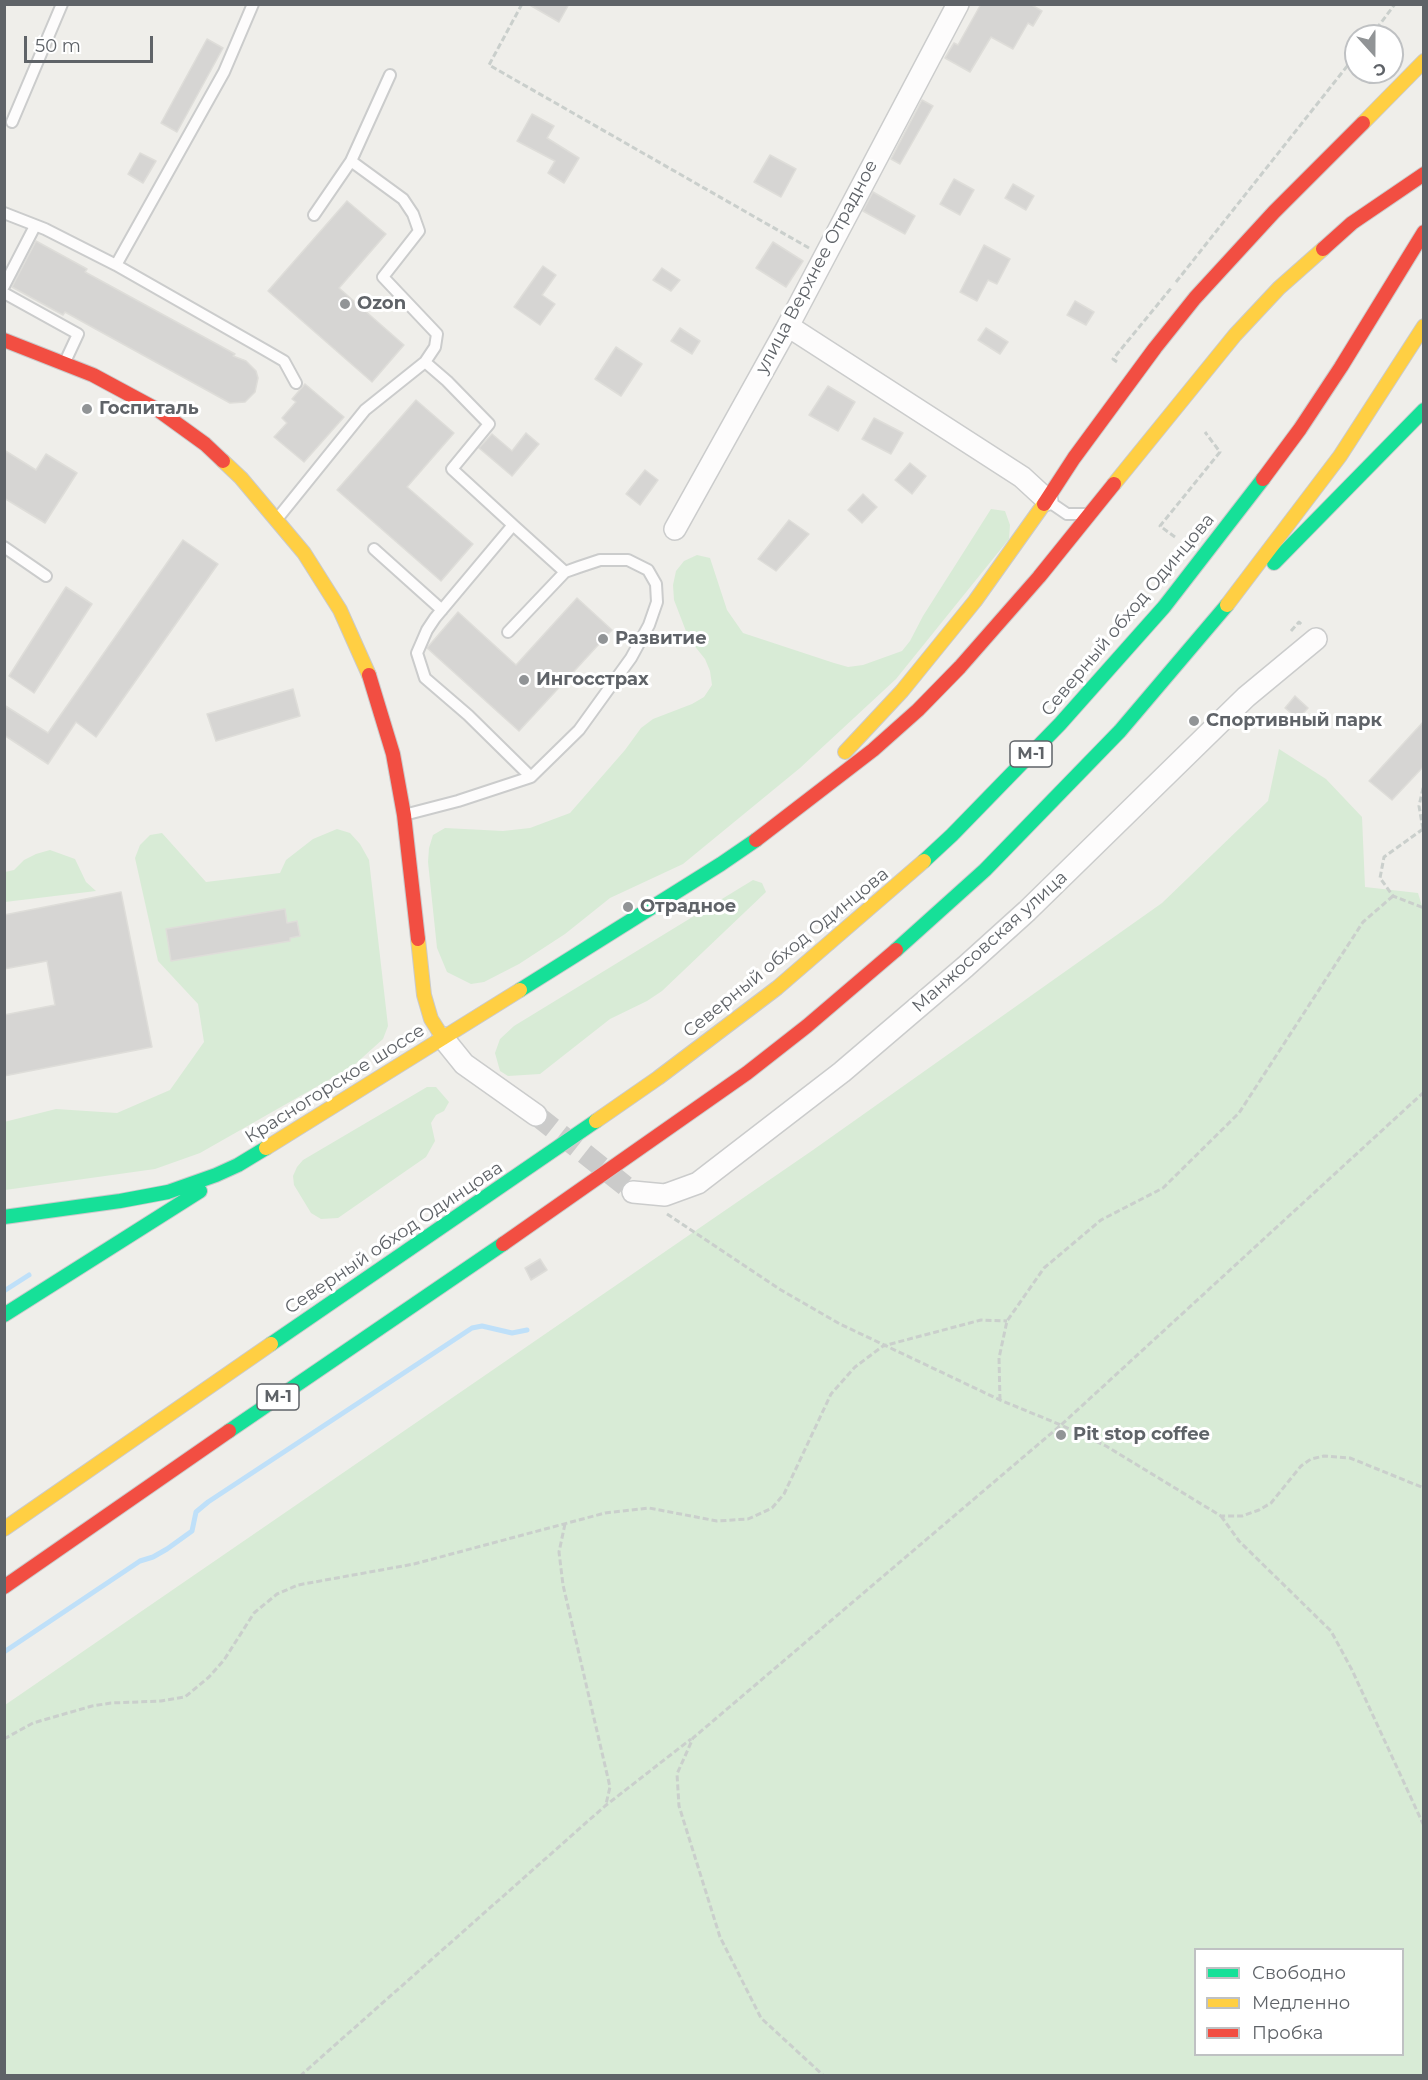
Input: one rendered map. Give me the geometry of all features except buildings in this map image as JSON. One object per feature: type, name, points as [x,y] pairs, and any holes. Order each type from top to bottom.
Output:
[{"type":"main road","points":[[655,906],[717,860],[833,763],[862,735],[975,601],[1074,458],[1195,298],[1282,204],[1424,61]]},
{"type":"main road","points":[[655,906],[721,864],[830,786],[918,710],[1000,623],[1235,335],[1279,288],[1361,216],[1424,174]]},
{"type":"main road","name":"Северный обход Одинцова","points":[[4,1529],[666,1072],[777,988],[895,888],[952,836],[1060,724],[1164,607],[1214,544],[1300,429],[1424,232]]},
{"type":"main road","name":"М-1","points":[[4,1587],[563,1203],[747,1073],[807,1026],[927,923],[985,870],[1120,731],[1201,637],[1252,574],[1340,456],[1424,326]]},
{"type":"main road","points":[[4,340],[93,375],[158,410],[205,444],[241,478],[300,546],[340,610],[366,665],[382,712],[393,754],[404,815],[424,995],[431,1019],[444,1038]]},
{"type":"main road","points":[[1201,637],[1424,410]]},
{"type":"main road","name":"Красногорское шоссе","points":[[4,1217],[168,1192],[216,1175],[260,1152],[655,906]]},
{"type":"main road","points":[[420,964],[431,992],[440,1000]]},
{"type":"main road","points":[[458,1010],[483,1013]]},
{"type":"main road","points":[[4,1315],[260,1152]]},
{"type":"street","name":"улица Верхнее Отрадное","points":[[675,529],[788,326],[958,4]]},
{"type":"street","points":[[788,326],[1022,477],[1047,500]]},
{"type":"street","name":"Манжосовская улица","points":[[633,1192],[665,1195],[698,1183],[842,1072],[1018,919],[1246,697],[1316,639]]},
{"type":"street","points":[[444,1038],[464,1064],[536,1115]]},
{"type":"lane","points":[[12,122],[62,4]]},
{"type":"lane","points":[[116,265],[224,72],[253,4]]},
{"type":"lane","points":[[314,215],[351,161],[390,75]]},
{"type":"lane","points":[[277,519],[365,410],[425,362],[435,347],[436,334],[383,277],[419,231],[413,214],[403,199],[351,161]]},
{"type":"lane","points":[[4,213],[116,265],[284,361],[296,383]]},
{"type":"lane","points":[[4,286],[35,226]]},
{"type":"lane","points":[[4,293],[78,334],[64,364]]},
{"type":"lane","points":[[425,362],[489,424],[452,469],[565,572]]},
{"type":"lane","points":[[1047,500],[1067,514],[1092,513]]},
{"type":"lane","points":[[513,525],[442,610],[427,630],[417,653],[425,678],[468,715],[531,777]]},
{"type":"lane","points":[[4,547],[46,576]]},
{"type":"lane","points":[[374,549],[442,610]]},
{"type":"lane","points":[[404,815],[458,801],[531,777],[579,730],[631,658],[649,625],[657,602],[656,584],[648,570],[628,560],[600,560],[565,572],[508,633]]},
{"type":"path","points":[[522,4],[489,65],[823,256]]},
{"type":"path","points":[[1380,24],[1395,4]]},
{"type":"path","points":[[1113,359],[1215,236],[1344,71]]},
{"type":"path","points":[[1175,537],[1160,526],[1220,452],[1205,432]]},
{"type":"path","points":[[1424,784],[1419,806],[1423,830],[1383,857],[1380,878],[1393,896],[1424,908]]},
{"type":"path","points":[[1000,1400],[999,1358],[1007,1321],[1044,1268],[1101,1220],[1163,1188],[1239,1113],[1363,922],[1393,896]]},
{"type":"path","points":[[300,2076],[605,1806],[693,1738],[1061,1425],[1424,1092]]},
{"type":"path","points":[[663,1211],[781,1290],[840,1324],[1000,1400],[1106,1446],[1221,1516],[1239,1541],[1331,1631],[1352,1670],[1424,1826]]},
{"type":"path","points":[[4,1739],[33,1724],[92,1707],[111,1703],[161,1701],[185,1697],[224,1660],[254,1613],[277,1594],[298,1585],[414,1564],[605,1513],[649,1508],[717,1521],[748,1519],[772,1508],[784,1494],[831,1394],[855,1367],[883,1346],[981,1320],[1007,1321]]},
{"type":"path","points":[[1221,1516],[1242,1516],[1259,1510],[1271,1503],[1301,1466],[1311,1459],[1324,1456],[1350,1458],[1424,1488]]},
{"type":"path","points":[[565,1524],[559,1552],[563,1585],[610,1787],[605,1806]]},
{"type":"path","points":[[693,1738],[677,1774],[679,1806],[720,1936],[761,2018],[824,2076]]},
{"type":"green space","points":[[991,509],[1005,511],[1010,525],[1009,539],[896,679],[800,768],[683,864],[610,898],[565,934],[519,964],[484,982],[471,984],[447,972],[437,948],[428,862],[433,835],[445,828],[503,831],[530,828],[570,813],[625,750],[641,728],[653,719],[704,697],[712,685],[705,659],[689,639],[674,600],[673,585],[676,571],[684,561],[697,555],[710,558],[727,610],[743,633],[848,667],[863,665],[902,651]]},
{"type":"green space","points":[[1279,749],[1326,779],[1362,817],[1365,887],[1418,893],[1423,909],[1423,2075],[5,2075],[5,1705],[813,1150],[1162,903],[1268,801]]},
{"type":"green space","points":[[337,829],[350,833],[360,844],[369,860],[388,1026],[383,1039],[353,1066],[200,1153],[155,1169],[5,1190],[4,1122],[56,1109],[117,1113],[170,1090],[204,1042],[198,1004],[158,961],[135,858],[140,845],[150,835],[162,833],[206,882],[280,873],[286,860],[313,839]]},
{"type":"green space","points":[[50,850],[75,859],[86,882],[96,891],[5,902],[5,872],[14,870],[24,860],[36,854]]},
{"type":"green space","points":[[753,880],[762,883],[766,892],[662,991],[610,1019],[540,1074],[508,1076],[500,1071],[495,1053],[500,1039],[514,1026]]},
{"type":"green space","points":[[427,1087],[436,1087],[449,1102],[444,1111],[436,1115],[431,1123],[435,1141],[426,1157],[338,1218],[321,1219],[311,1213],[294,1185],[293,1176],[303,1160]]},
{"type":"waterway","points":[[4,1291],[29,1275]]},
{"type":"waterway","points":[[4,1652],[140,1561],[167,1549],[192,1531],[196,1512],[208,1502],[472,1328],[482,1326],[512,1333],[527,1330]]},
{"type":"tunnel","points":[[536,1115],[633,1192]]},
{"type":"traffic: fast","points":[[1274,563],[1424,410]]},
{"type":"traffic: fast","points":[[924,861],[1060,724],[1164,607],[1263,479]]},
{"type":"traffic: fast","points":[[896,950],[985,870],[1120,731],[1227,605]]},
{"type":"traffic: fast","points":[[520,990],[756,840]]},
{"type":"traffic: fast","points":[[271,1344],[596,1121]]},
{"type":"traffic: fast","points":[[4,1217],[168,1192],[216,1175],[266,1148]]},
{"type":"traffic: fast","points":[[4,1315],[200,1191]]},
{"type":"traffic: fast","points":[[229,1431],[503,1244]]},
{"type":"traffic: slow","points":[[1363,123],[1424,61]]},
{"type":"traffic: slow","points":[[1114,484],[1235,335],[1279,288],[1323,249]]},
{"type":"traffic: slow","points":[[1227,605],[1340,456],[1424,326]]},
{"type":"traffic: slow","points":[[223,461],[241,478],[304,553],[340,610],[369,675]]},
{"type":"traffic: slow","points":[[845,752],[902,691],[975,601],[1044,504]]},
{"type":"traffic: slow","points":[[596,1121],[658,1078],[777,988],[924,861]]},
{"type":"traffic: slow","points":[[418,939],[424,995],[431,1019],[443,1038]]},
{"type":"traffic: slow","points":[[266,1148],[520,990]]},
{"type":"traffic: slow","points":[[4,1529],[271,1344]]},
{"type":"traffic: jam","points":[[1044,504],[1074,458],[1195,298],[1274,212],[1363,123]]},
{"type":"traffic: jam","points":[[1323,249],[1352,223],[1424,174]]},
{"type":"traffic: jam","points":[[1263,479],[1341,367],[1424,232]]},
{"type":"traffic: jam","points":[[4,340],[93,375],[158,410],[205,444],[223,461]]},
{"type":"traffic: jam","points":[[756,840],[873,750],[918,710],[960,667],[1039,577],[1114,484]]},
{"type":"traffic: jam","points":[[369,675],[393,754],[404,815],[418,939]]},
{"type":"traffic: jam","points":[[503,1244],[747,1073],[807,1026],[896,950]]},
{"type":"traffic: jam","points":[[4,1587],[229,1431]]},
{"type":"place","name":"Ozon","points":[[345,304]]},
{"type":"place","name":"Госпиталь","points":[[87,409]]},
{"type":"place","name":"Развитие","points":[[603,639]]},
{"type":"place","name":"Ингосстрах","points":[[524,680]]},
{"type":"place","name":"Спортивный парк","points":[[1194,721]]},
{"type":"place","name":"Отрадное","points":[[628,907]]},
{"type":"place","name":"Pit stop coffee","points":[[1061,1435]]}]
